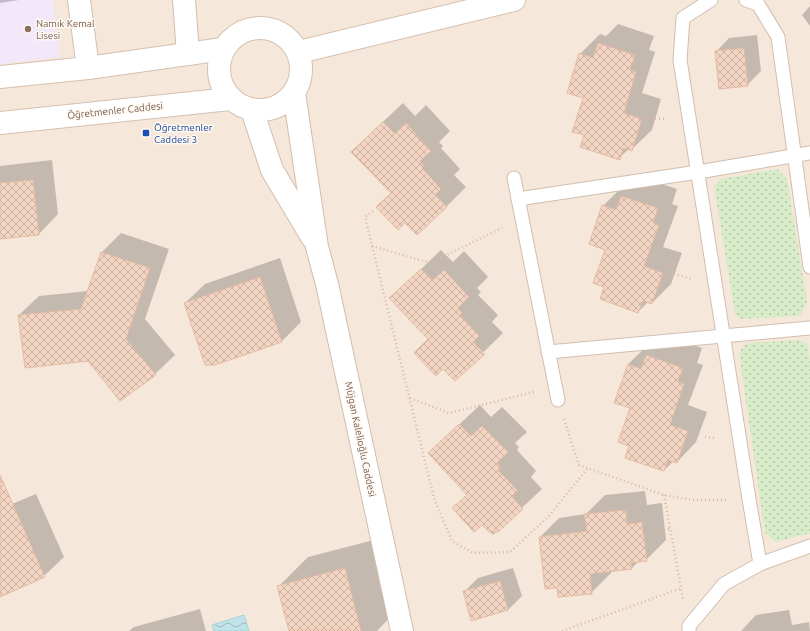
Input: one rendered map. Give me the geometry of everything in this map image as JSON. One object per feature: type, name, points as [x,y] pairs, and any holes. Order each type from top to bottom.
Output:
[{"type":"main road","points":[[79,0],[88,68]]},
{"type":"main road","points":[[184,0],[188,54]]},
{"type":"main road","points":[[298,52],[454,7],[514,0]]},
{"type":"main road","points":[[255,27],[269,28],[281,33],[298,52],[302,66],[300,80],[294,93],[286,102],[275,108],[252,110],[230,99],[222,88],[218,75],[218,62],[223,49],[231,38],[242,31],[255,27]]},
{"type":"main road","points":[[0,77],[88,68],[223,49]]},
{"type":"main road","name":"Müjgan Kalelioğlu Caddesi","points":[[294,93],[317,247],[327,284],[402,631]]},
{"type":"main road","name":"Öğretmenler Caddesi","points":[[0,123],[230,99]]},
{"type":"main road","name":"Müjgan Kalelioğlu Caddesi","points":[[252,110],[272,170],[317,247]]},
{"type":"lane","points":[[711,0],[683,18],[680,60],[760,564]]},
{"type":"lane","points":[[746,0],[758,4],[778,37],[810,267]]},
{"type":"lane","points":[[518,199],[698,172],[810,153]]},
{"type":"lane","points":[[514,178],[558,400]]},
{"type":"lane","points":[[548,352],[810,328]]},
{"type":"lane","points":[[689,628],[724,584],[760,564],[810,546]]},
{"type":"path","points":[[373,211],[365,216],[372,246],[434,498],[452,541],[473,553],[510,552],[549,516],[588,468]]},
{"type":"path","points":[[372,246],[430,263],[522,218]]},
{"type":"path","points":[[410,398],[449,413],[555,386]]},
{"type":"path","points":[[558,400],[579,465],[664,495],[693,500],[749,499]]},
{"type":"path","points":[[664,495],[689,628]]},
{"type":"path","points":[[649,536],[671,528]]},
{"type":"path","points":[[562,631],[682,588]]},
{"type":"shaded area","points":[[0,0],[810,0],[810,631],[0,631]]},
{"type":"shaded area","name":"Namık Kemal Lisesi","points":[[0,0],[53,0],[60,57],[0,64]]},
{"type":"green space","points":[[777,169],[787,179],[807,302],[800,316],[740,319],[735,313],[714,187],[721,179]]},
{"type":"green space","points":[[799,340],[808,344],[810,363],[810,533],[776,542],[765,533],[739,352],[747,343]]},
{"type":"water","points":[[244,615],[249,631],[214,631],[212,625]]},
{"type":"building","points":[[598,43],[635,55],[630,70],[636,72],[624,113],[642,119],[632,151],[623,148],[620,160],[580,147],[584,135],[572,132],[583,98],[567,93],[579,53],[593,58]]},
{"type":"building","points":[[744,48],[748,86],[719,89],[715,51]]},
{"type":"building","points":[[383,122],[395,134],[406,123],[431,151],[420,161],[424,166],[422,168],[441,189],[435,195],[447,207],[417,235],[405,223],[398,230],[376,207],[391,193],[351,152]]},
{"type":"building","points":[[33,180],[39,235],[0,239],[0,183]]},
{"type":"building","points":[[621,196],[658,208],[653,223],[659,225],[644,266],[663,273],[652,304],[643,301],[638,313],[600,299],[604,287],[593,283],[605,250],[589,244],[602,205],[616,210]]},
{"type":"building","points":[[101,252],[150,268],[126,339],[156,375],[120,401],[88,361],[25,368],[18,315],[81,309]]},
{"type":"building","points":[[421,269],[433,280],[444,270],[469,297],[458,308],[462,313],[460,315],[479,336],[473,342],[485,354],[455,381],[443,369],[436,376],[414,353],[428,339],[389,298]]},
{"type":"building","points":[[260,277],[282,342],[215,365],[205,365],[184,303]]},
{"type":"building","points":[[646,355],[683,368],[678,382],[684,384],[670,425],[688,431],[677,463],[668,460],[664,471],[625,458],[629,446],[618,442],[630,408],[614,403],[628,364],[641,369]]},
{"type":"building","points":[[459,424],[471,436],[482,426],[508,452],[497,463],[501,468],[498,470],[518,491],[512,497],[523,509],[498,532],[489,532],[482,525],[474,532],[452,508],[467,495],[428,453]]},
{"type":"building","points":[[0,475],[45,577],[0,597]]},
{"type":"building","points":[[626,510],[627,524],[642,522],[647,561],[631,563],[632,569],[590,574],[592,594],[558,597],[557,588],[545,589],[539,537],[587,531],[584,514]]},
{"type":"building","points":[[345,568],[361,631],[289,631],[277,586]]},
{"type":"building","points":[[500,581],[508,610],[471,621],[463,591]]},
{"type":"place","name":"Namık Kemal Lisesi","points":[[28,29]]},
{"type":"place","name":"Öğretmenler Caddesi 3","points":[[146,133]]}]
